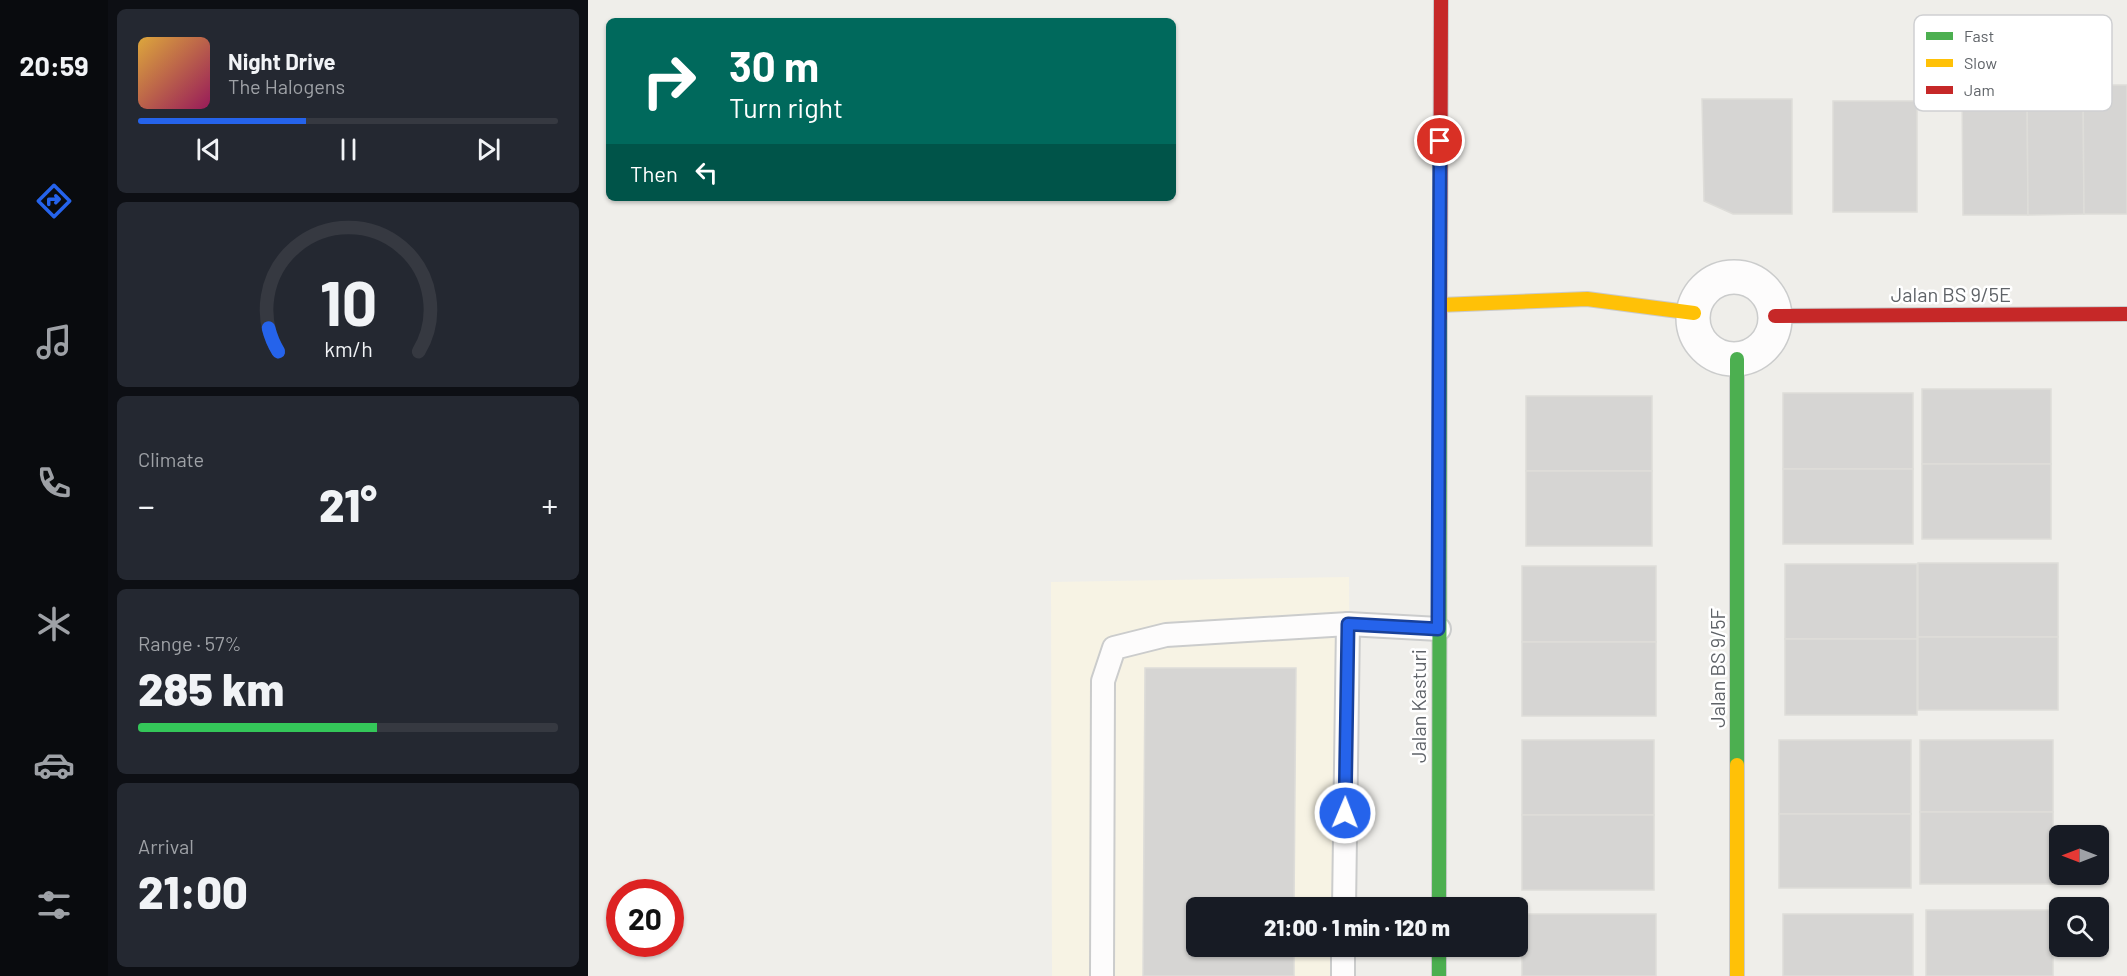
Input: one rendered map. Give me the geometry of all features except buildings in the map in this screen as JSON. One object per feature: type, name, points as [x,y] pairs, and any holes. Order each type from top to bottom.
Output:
[{"type":"street","name":"Jalan Kasturi","points":[[1439,897],[1441,0]]},
{"type":"street","points":[[1742,277],[1755,282],[1766,291],[1775,316],[1774,329],[1769,340],[1750,356],[1737,359],[1725,358],[1714,354],[1704,346],[1694,325],[1694,313],[1698,300],[1716,280],[1742,277]]},
{"type":"street","points":[[1440,304],[1587,299],[1694,313]]},
{"type":"street","name":"Jalan BS 9/5E","points":[[1775,316],[2127,314]]},
{"type":"street","name":"Jalan BS 9/5F","points":[[1737,359],[1737,976]]},
{"type":"street","points":[[1439,957],[1439,976]]},
{"type":"lane","points":[[1102,976],[1103,681],[1114,648],[1166,635],[1348,624],[1438,629]]},
{"type":"lane","points":[[1344,897],[1348,624]]},
{"type":"lane","points":[[1343,957],[1343,976]]},
{"type":"shaded area","points":[[1349,577],[1351,897],[1186,897],[1186,957],[1351,957],[1351,976],[1052,976],[1051,582]]},
{"type":"traffic: fast","points":[[1439,897],[1440,317]]},
{"type":"traffic: fast","points":[[1737,359],[1737,765]]},
{"type":"traffic: fast","points":[[1439,957],[1439,976]]},
{"type":"traffic: slow","points":[[1440,305],[1587,299],[1694,313]]},
{"type":"traffic: slow","points":[[1737,765],[1737,976]]},
{"type":"traffic: jam","points":[[1440,317],[1441,0]]},
{"type":"traffic: jam","points":[[1775,316],[2127,314]]},
{"type":"route","points":[[1345,813],[1348,624],[1438,629],[1440,141]]}]
